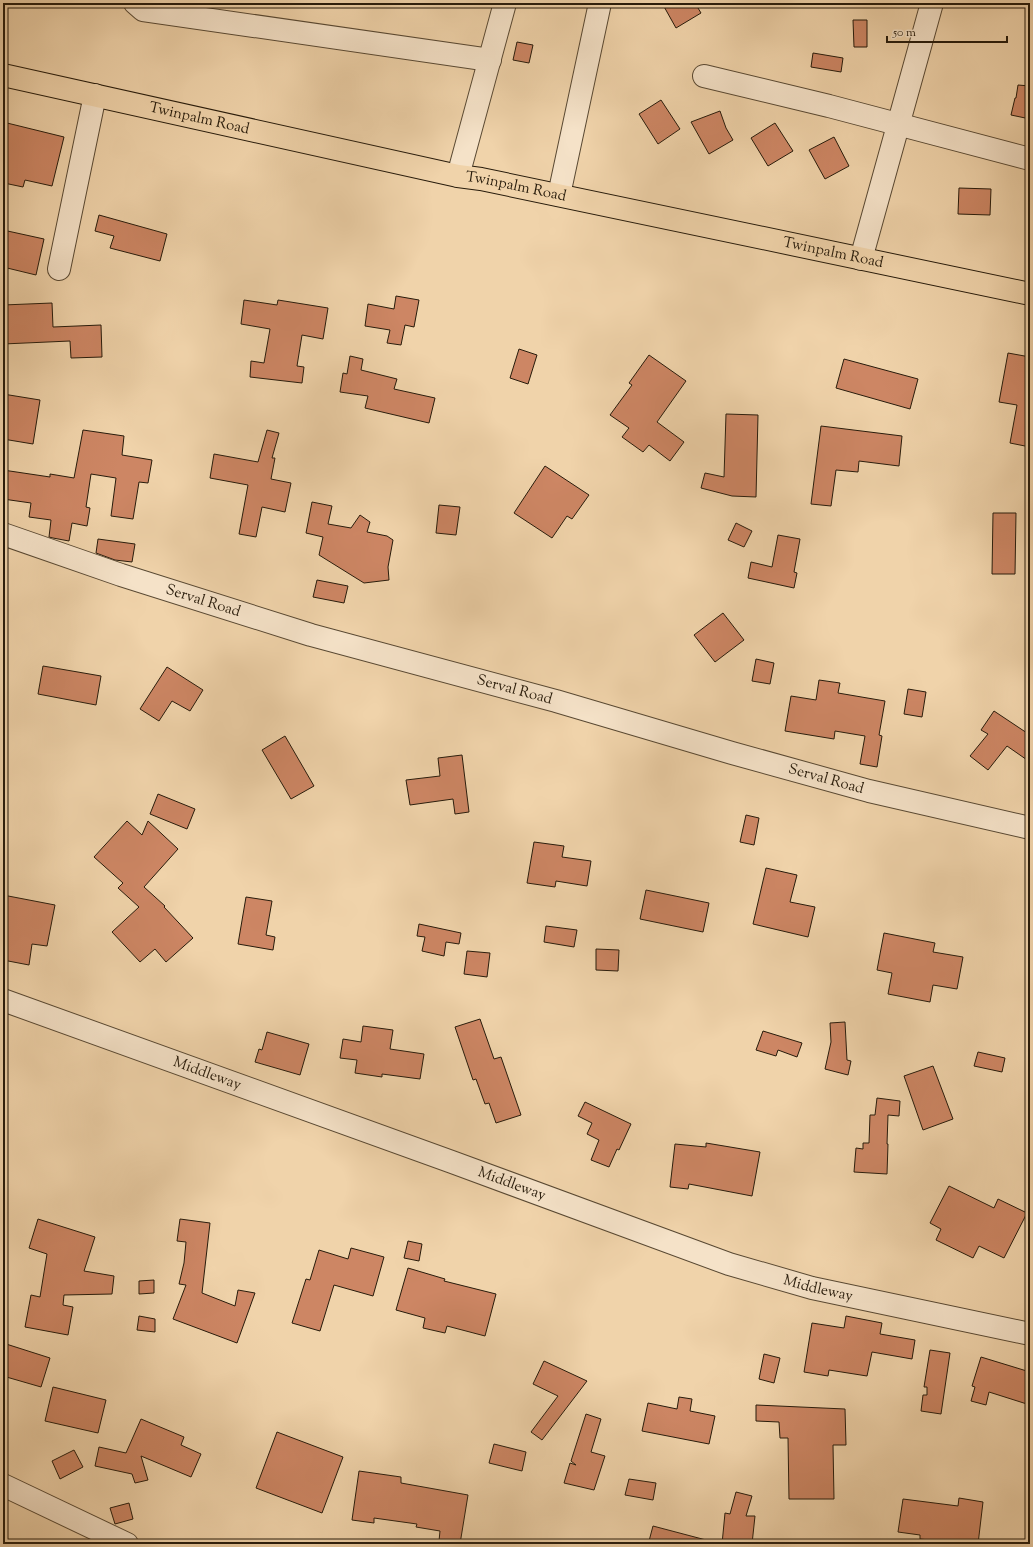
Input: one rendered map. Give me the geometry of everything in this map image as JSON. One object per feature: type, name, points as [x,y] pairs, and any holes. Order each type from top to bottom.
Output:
[{"type":"main road","name":"Twinpalm Road","points":[[3,75],[458,176],[558,195],[1030,294]]},
{"type":"street","points":[[135,3],[143,10],[490,60]]},
{"type":"street","points":[[458,176],[505,3]]},
{"type":"street","points":[[558,195],[600,3]]},
{"type":"street","points":[[861,259],[932,3]]},
{"type":"street","points":[[704,76],[829,106],[1030,159]]},
{"type":"street","points":[[59,269],[95,95]]},
{"type":"street","name":"Serval Road","points":[[3,534],[121,575],[311,634],[556,701],[732,753],[869,791],[1030,828]]},
{"type":"street","name":"Middleway","points":[[3,1000],[729,1264],[812,1288],[1030,1334]]},
{"type":"street","points":[[3,1485],[127,1544]]},
{"type":"building","points":[[662,3],[695,3],[701,13],[676,28]]},
{"type":"building","points":[[853,20],[867,20],[867,47],[854,47]]},
{"type":"building","points":[[517,42],[533,45],[529,63],[513,60]]},
{"type":"building","points":[[813,53],[843,58],[841,72],[811,67]]},
{"type":"building","points":[[1018,85],[1030,86],[1030,119],[1011,115]]},
{"type":"building","points":[[661,100],[680,129],[658,144],[639,114]]},
{"type":"building","points":[[720,111],[726,128],[733,140],[709,154],[691,122]]},
{"type":"building","points":[[3,122],[64,137],[52,186],[25,180],[23,187],[4,183],[6,175],[3,175]]},
{"type":"building","points":[[775,123],[793,151],[768,166],[751,138]]},
{"type":"building","points":[[834,137],[849,166],[825,179],[809,150]]},
{"type":"building","points":[[959,188],[991,189],[990,215],[958,214]]},
{"type":"building","points":[[99,215],[167,234],[160,261],[110,248],[114,236],[95,231]]},
{"type":"building","points":[[3,230],[44,239],[36,275],[3,267]]},
{"type":"building","points":[[396,296],[419,300],[414,327],[405,325],[401,345],[387,343],[390,330],[365,326],[368,304],[394,309]]},
{"type":"building","points":[[244,300],[277,305],[278,300],[328,308],[323,339],[302,335],[297,366],[304,367],[302,383],[250,377],[251,361],[264,363],[270,329],[241,324]]},
{"type":"building","points":[[52,303],[53,327],[101,325],[102,357],[71,358],[70,341],[3,344],[3,305]]},
{"type":"building","points":[[519,349],[537,355],[528,384],[510,378]]},
{"type":"building","points":[[1008,353],[1030,357],[1030,447],[1010,443],[1017,405],[999,402]]},
{"type":"building","points":[[649,355],[686,381],[657,422],[684,442],[670,461],[649,445],[643,452],[622,437],[629,428],[610,415],[632,385],[629,383]]},
{"type":"building","points":[[350,356],[363,359],[361,370],[397,379],[394,389],[435,398],[429,423],[365,408],[368,396],[340,392],[343,373],[347,374]]},
{"type":"building","points":[[844,359],[918,379],[910,409],[836,388]]},
{"type":"building","points":[[3,394],[40,400],[33,444],[3,439]]},
{"type":"building","points":[[726,414],[758,415],[756,497],[732,496],[701,488],[705,473],[724,477]]},
{"type":"building","points":[[821,426],[902,436],[899,466],[859,461],[858,472],[836,470],[831,506],[811,504]]},
{"type":"building","points":[[83,430],[124,436],[122,455],[152,460],[148,483],[139,482],[133,519],[111,516],[116,478],[91,474],[86,507],[90,508],[87,526],[72,523],[69,541],[49,537],[51,520],[29,517],[31,503],[3,499],[3,470],[50,477],[50,474],[74,478]]},
{"type":"building","points":[[267,430],[279,433],[272,458],[275,458],[271,479],[291,483],[285,512],[262,507],[256,537],[239,534],[248,485],[210,478],[214,454],[258,462]]},
{"type":"building","points":[[545,466],[589,495],[572,519],[567,516],[552,538],[514,513]]},
{"type":"building","points":[[312,502],[332,506],[328,524],[351,528],[360,515],[370,522],[367,532],[387,536],[393,540],[388,567],[389,580],[364,583],[319,555],[323,537],[306,533]]},
{"type":"building","points":[[439,505],[460,507],[456,535],[436,533]]},
{"type":"building","points":[[993,513],[1016,513],[1015,574],[992,574]]},
{"type":"building","points":[[736,523],[752,531],[744,547],[728,540]]},
{"type":"building","points":[[778,535],[800,539],[794,572],[797,573],[794,588],[748,578],[751,562],[772,567]]},
{"type":"building","points":[[98,539],[135,544],[132,562],[115,560],[96,553]]},
{"type":"building","points":[[317,580],[348,586],[344,603],[313,597]]},
{"type":"building","points":[[723,613],[744,640],[715,662],[694,635]]},
{"type":"building","points":[[756,659],[774,663],[770,684],[752,681]]},
{"type":"building","points":[[43,666],[101,676],[96,705],[38,694]]},
{"type":"building","points":[[167,667],[203,690],[190,711],[172,701],[159,721],[140,709]]},
{"type":"building","points":[[819,680],[840,683],[838,693],[885,701],[879,735],[882,736],[877,767],[860,764],[865,736],[835,731],[834,739],[785,731],[791,696],[816,700]]},
{"type":"building","points":[[908,689],[926,692],[922,717],[904,714]]},
{"type":"building","points":[[994,711],[1030,735],[1030,762],[1007,746],[988,770],[970,756],[988,734],[981,730]]},
{"type":"building","points":[[285,736],[314,786],[291,799],[262,750]]},
{"type":"building","points":[[462,755],[469,812],[455,814],[453,799],[410,805],[406,780],[440,776],[438,758]]},
{"type":"building","points":[[158,794],[195,809],[187,829],[150,814]]},
{"type":"building","points":[[746,815],[759,818],[754,845],[740,842]]},
{"type":"building","points":[[127,821],[142,835],[148,821],[178,849],[144,887],[165,906],[164,907],[193,938],[166,962],[155,949],[140,962],[112,932],[139,907],[118,888],[123,883],[94,857]]},
{"type":"building","points":[[534,842],[564,846],[562,857],[591,861],[587,886],[556,881],[555,887],[527,883]]},
{"type":"building","points":[[766,868],[797,875],[790,902],[815,907],[808,937],[753,924]]},
{"type":"building","points":[[646,890],[709,903],[703,932],[640,919]]},
{"type":"building","points":[[3,895],[55,905],[47,946],[32,944],[29,965],[3,960]]},
{"type":"building","points":[[246,897],[272,901],[266,935],[275,937],[273,950],[238,944]]},
{"type":"building","points":[[419,924],[461,933],[459,944],[446,942],[444,956],[422,951],[425,937],[417,936]]},
{"type":"building","points":[[546,926],[577,930],[574,947],[544,942]]},
{"type":"building","points":[[884,933],[935,943],[933,952],[963,957],[957,989],[933,985],[930,1002],[888,994],[892,973],[877,970]]},
{"type":"building","points":[[596,949],[619,950],[618,971],[596,970]]},
{"type":"building","points":[[467,951],[490,953],[487,977],[464,974]]},
{"type":"building","points":[[480,1019],[494,1059],[501,1057],[521,1115],[496,1123],[489,1103],[485,1104],[476,1079],[473,1080],[455,1027]]},
{"type":"building","points":[[845,1022],[847,1060],[851,1061],[848,1075],[825,1069],[831,1042],[830,1023]]},
{"type":"building","points":[[363,1026],[393,1030],[390,1049],[424,1054],[420,1079],[382,1074],[382,1077],[355,1073],[357,1060],[340,1058],[343,1039],[361,1042]]},
{"type":"building","points":[[763,1031],[802,1043],[797,1057],[778,1050],[776,1056],[756,1050]]},
{"type":"building","points":[[267,1032],[309,1044],[300,1075],[255,1062],[259,1049],[262,1050]]},
{"type":"building","points":[[978,1052],[1005,1058],[1002,1072],[974,1066]]},
{"type":"building","points":[[933,1066],[953,1119],[923,1130],[904,1076]]},
{"type":"building","points":[[877,1098],[900,1101],[899,1116],[888,1115],[887,1174],[854,1172],[856,1148],[863,1149],[863,1143],[869,1143],[870,1115],[875,1115]]},
{"type":"building","points":[[585,1102],[631,1124],[609,1167],[591,1160],[599,1140],[587,1134],[592,1123],[578,1116]]},
{"type":"building","points":[[706,1143],[760,1152],[752,1196],[689,1184],[688,1189],[670,1187],[675,1144],[706,1147]]},
{"type":"building","points":[[949,1186],[994,1208],[998,1199],[1027,1213],[1004,1258],[979,1246],[973,1258],[936,1240],[941,1229],[930,1223]]},
{"type":"building","points":[[38,1219],[95,1237],[84,1271],[114,1276],[112,1294],[64,1295],[63,1305],[73,1307],[68,1335],[25,1327],[31,1295],[40,1297],[47,1254],[29,1248]]},
{"type":"building","points":[[180,1219],[210,1223],[202,1293],[235,1306],[238,1290],[255,1293],[237,1343],[173,1319],[186,1285],[179,1284],[184,1263],[186,1242],[177,1241]]},
{"type":"building","points":[[408,1241],[422,1244],[419,1261],[404,1258]]},
{"type":"building","points":[[351,1248],[384,1257],[373,1296],[334,1285],[320,1331],[292,1323],[306,1279],[310,1280],[319,1250],[348,1259]]},
{"type":"building","points":[[408,1268],[445,1279],[444,1281],[496,1294],[485,1336],[447,1326],[445,1333],[423,1328],[425,1318],[396,1310]]},
{"type":"building","points":[[154,1280],[154,1293],[139,1294],[139,1281]]},
{"type":"building","points":[[139,1316],[155,1319],[155,1332],[137,1330]]},
{"type":"building","points":[[846,1316],[882,1323],[880,1334],[915,1340],[912,1359],[872,1352],[867,1376],[829,1370],[828,1376],[804,1372],[812,1323],[844,1328]]},
{"type":"building","points":[[3,1343],[50,1358],[41,1387],[3,1376]]},
{"type":"building","points":[[930,1350],[950,1353],[941,1414],[921,1411],[923,1395],[927,1395],[927,1387],[924,1387]]},
{"type":"building","points":[[764,1354],[780,1358],[774,1383],[759,1379]]},
{"type":"building","points":[[981,1357],[1030,1372],[1030,1405],[989,1392],[986,1405],[971,1401],[975,1387],[972,1386]]},
{"type":"building","points":[[544,1361],[587,1381],[542,1440],[531,1432],[558,1396],[533,1384]]},
{"type":"building","points":[[53,1387],[106,1400],[98,1433],[45,1421]]},
{"type":"building","points":[[679,1397],[692,1399],[690,1411],[715,1416],[709,1444],[642,1431],[648,1403],[677,1409]]},
{"type":"building","points":[[756,1405],[845,1409],[846,1445],[833,1445],[834,1499],[789,1499],[788,1438],[780,1438],[779,1422],[756,1421]]},
{"type":"building","points":[[586,1414],[601,1419],[591,1452],[605,1456],[594,1490],[564,1483],[570,1463],[576,1465],[571,1461]]},
{"type":"building","points":[[141,1419],[184,1437],[181,1445],[201,1454],[191,1477],[141,1456],[148,1480],[135,1483],[132,1474],[95,1466],[99,1447],[126,1453]]},
{"type":"building","points":[[277,1432],[343,1457],[322,1513],[256,1488]]},
{"type":"building","points":[[494,1444],[526,1452],[522,1471],[489,1463]]},
{"type":"building","points":[[74,1450],[83,1467],[60,1479],[52,1461]]},
{"type":"building","points":[[359,1471],[401,1477],[401,1483],[468,1495],[460,1544],[439,1541],[440,1531],[416,1527],[417,1524],[374,1518],[374,1523],[352,1520]]},
{"type":"building","points":[[629,1479],[656,1483],[653,1500],[625,1495]]},
{"type":"building","points":[[736,1492],[752,1496],[746,1516],[755,1516],[752,1544],[722,1544],[725,1513],[730,1514]]},
{"type":"building","points":[[959,1498],[983,1502],[978,1544],[946,1544],[946,1542],[920,1539],[920,1535],[898,1532],[903,1499],[958,1506]]},
{"type":"building","points":[[129,1503],[133,1519],[115,1524],[110,1508]]},
{"type":"building","points":[[653,1526],[706,1540],[705,1544],[659,1544],[649,1541]]}]
